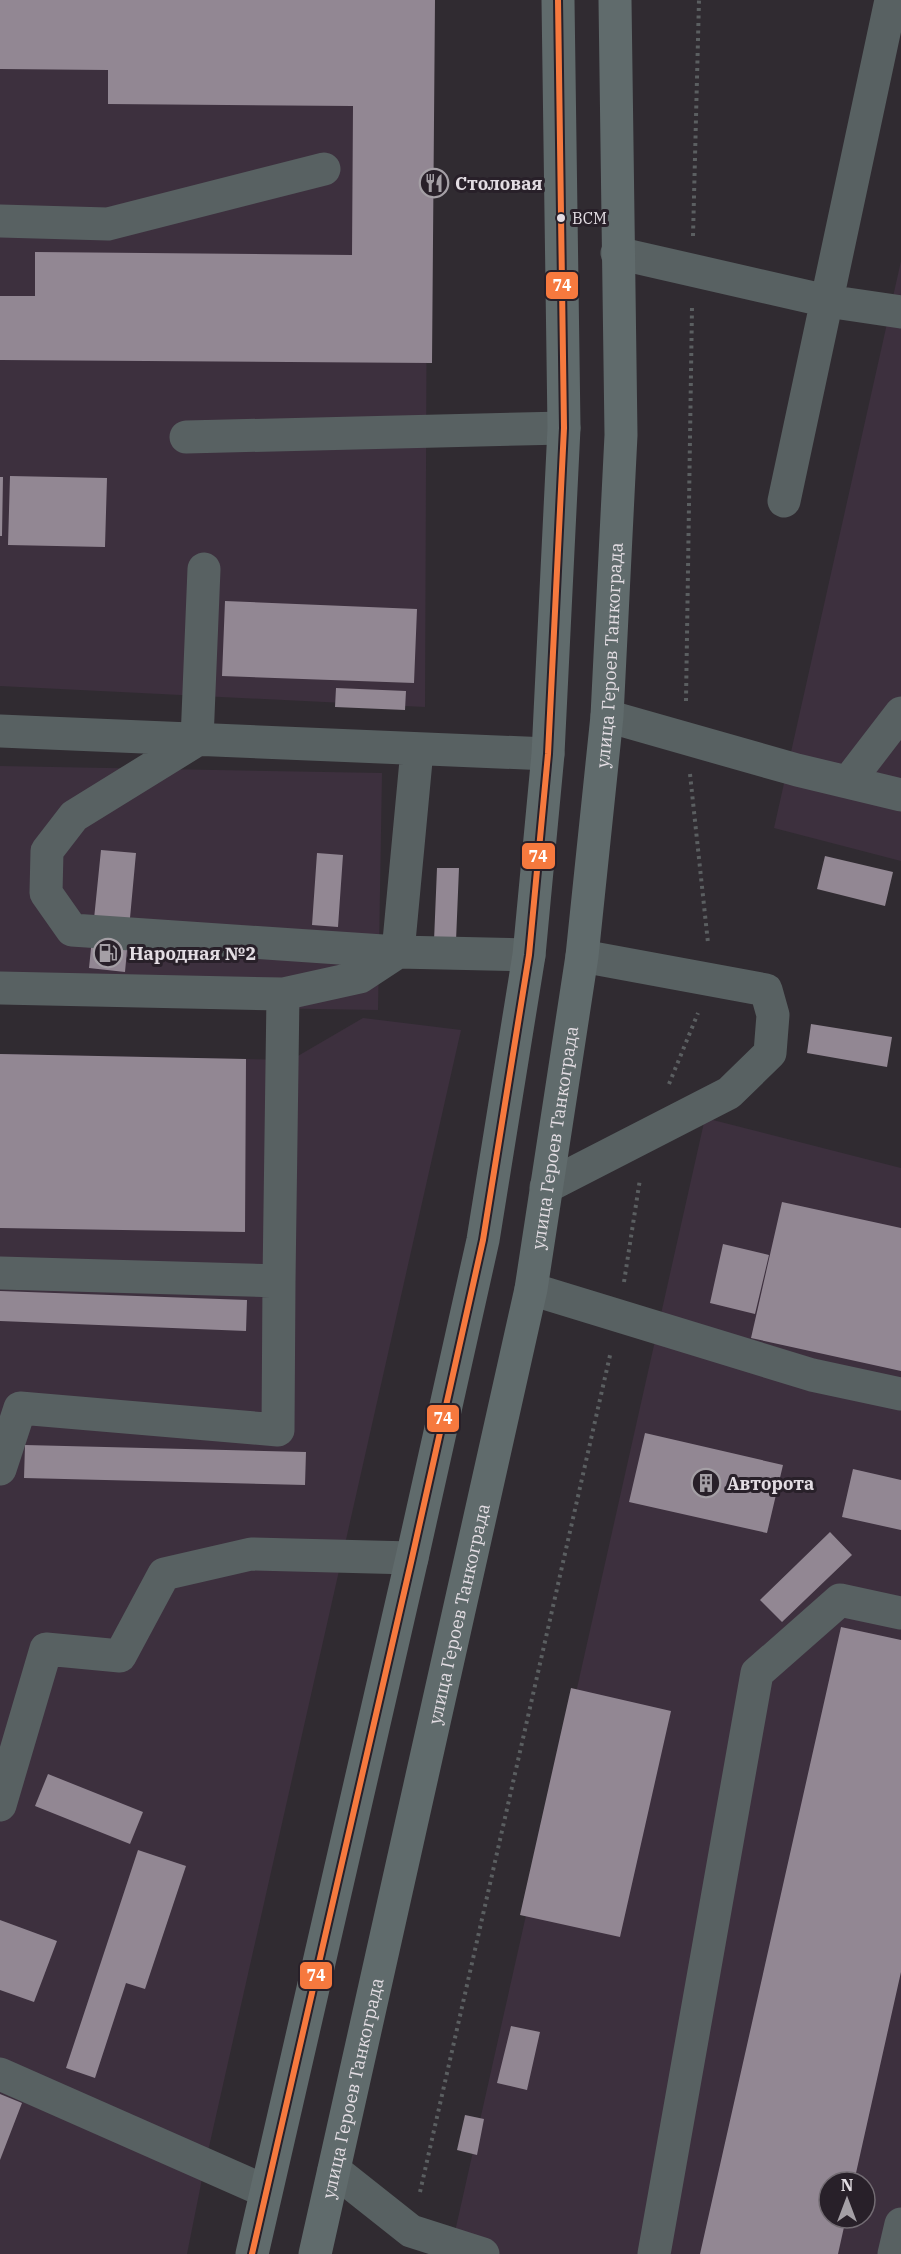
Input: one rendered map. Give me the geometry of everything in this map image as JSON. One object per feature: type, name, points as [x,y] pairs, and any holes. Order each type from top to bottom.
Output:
[{"type":"main road","points":[[252,2254],[483,1240],[529,955],[548,754],[564,428],[558,0]]},
{"type":"main road","name":"улица Героев Танкограда","points":[[315,2254],[531,1289],[582,956],[607,716],[621,435],[615,0]]},
{"type":"lane","points":[[784,501],[891,0]]},
{"type":"lane","points":[[0,221],[108,224],[324,169]]},
{"type":"lane","points":[[617,253],[827,301],[901,312]]},
{"type":"lane","points":[[186,437],[564,428]]},
{"type":"lane","points":[[197,740],[204,569]]},
{"type":"lane","points":[[848,782],[901,713]]},
{"type":"lane","points":[[607,716],[901,795]]},
{"type":"lane","points":[[0,731],[548,754]]},
{"type":"lane","points":[[197,740],[74,816],[47,851],[45,893],[72,930],[398,951],[529,955]]},
{"type":"lane","points":[[398,951],[417,750]]},
{"type":"lane","points":[[0,988],[283,994],[360,977],[398,951]]},
{"type":"lane","points":[[546,1187],[729,1094],[770,1053],[773,1015],[766,990],[582,956]]},
{"type":"lane","points":[[0,1469],[20,1408],[278,1430],[283,994]]},
{"type":"lane","points":[[0,1273],[279,1281]]},
{"type":"lane","points":[[531,1289],[812,1375],[901,1394]]},
{"type":"lane","points":[[0,1805],[46,1649],[120,1656],[164,1574],[252,1554],[412,1558]]},
{"type":"lane","points":[[654,2254],[757,1673],[840,1600],[901,1613]]},
{"type":"lane","points":[[0,2074],[265,2191]]},
{"type":"lane","points":[[334,2170],[411,2230],[483,2254]]},
{"type":"lane","points":[[894,2254],[901,2224]]},
{"type":"shaded area","points":[[0,0],[428,0],[425,707],[0,686]]},
{"type":"shaded area","points":[[901,261],[901,861],[774,828]]},
{"type":"shaded area","points":[[0,766],[382,773],[378,1010],[0,1004]]},
{"type":"shaded area","points":[[363,1018],[461,1030],[204,2169],[187,2254],[0,2254],[0,1054],[291,1060]]},
{"type":"shaded area","points":[[705,1118],[901,1168],[901,2254],[450,2254]]},
{"type":"building","points":[[0,0],[435,0],[432,363],[0,360],[0,296],[35,296],[35,252],[352,255],[353,106],[108,104],[108,70],[0,69]]},
{"type":"building","points":[[10,476],[107,478],[105,547],[8,545]]},
{"type":"building","points":[[0,477],[3,477],[2,536],[0,536]]},
{"type":"building","points":[[225,601],[417,609],[414,683],[222,676]]},
{"type":"building","points":[[336,688],[406,691],[405,710],[335,707]]},
{"type":"building","points":[[101,850],[136,853],[125,972],[89,968]]},
{"type":"building","points":[[317,853],[343,855],[338,927],[312,925]]},
{"type":"building","points":[[825,856],[893,872],[885,906],[817,889]]},
{"type":"building","points":[[437,868],[459,868],[456,941],[434,941]]},
{"type":"building","points":[[811,1024],[892,1037],[887,1067],[807,1053]]},
{"type":"building","points":[[0,1054],[246,1059],[245,1232],[0,1228]]},
{"type":"building","points":[[782,1202],[901,1228],[901,1371],[751,1338]]},
{"type":"building","points":[[723,1244],[769,1255],[755,1314],[710,1303]]},
{"type":"building","points":[[0,1291],[247,1300],[246,1331],[0,1321]]},
{"type":"building","name":"Авторота","points":[[645,1433],[783,1465],[767,1533],[629,1502]]},
{"type":"building","points":[[25,1445],[306,1452],[305,1485],[24,1478]]},
{"type":"building","points":[[853,1469],[901,1480],[901,1530],[842,1517]]},
{"type":"building","points":[[830,1532],[852,1555],[782,1622],[760,1600]]},
{"type":"building","points":[[841,1627],[901,1640],[901,1972],[857,2170],[817,2170],[817,2230],[843,2230],[838,2254],[700,2254]]},
{"type":"building","points":[[571,1688],[671,1711],[620,1937],[520,1915]]},
{"type":"building","points":[[48,1774],[143,1812],[130,1844],[35,1806]]},
{"type":"building","points":[[138,1850],[186,1866],[145,1989],[126,1983],[95,2078],[66,2068]]},
{"type":"building","points":[[0,1920],[57,1941],[34,2002],[0,1990]]},
{"type":"building","points":[[511,2026],[540,2032],[527,2090],[497,2083]]},
{"type":"building","points":[[0,2094],[22,2103],[0,2160]]},
{"type":"building","points":[[465,2115],[484,2119],[477,2155],[457,2150]]},
{"type":"transit line","name":"74","points":[[252,2254],[483,1240],[529,955],[548,754],[564,428],[558,0]]},
{"type":"place","name":"Столовая","points":[[434,183]]},
{"type":"place","name":"ВСМ","points":[[561,218]]},
{"type":"place","name":"Народная №2","points":[[108,953]]},
{"type":"place","name":"Авторота","points":[[706,1483]]}]
